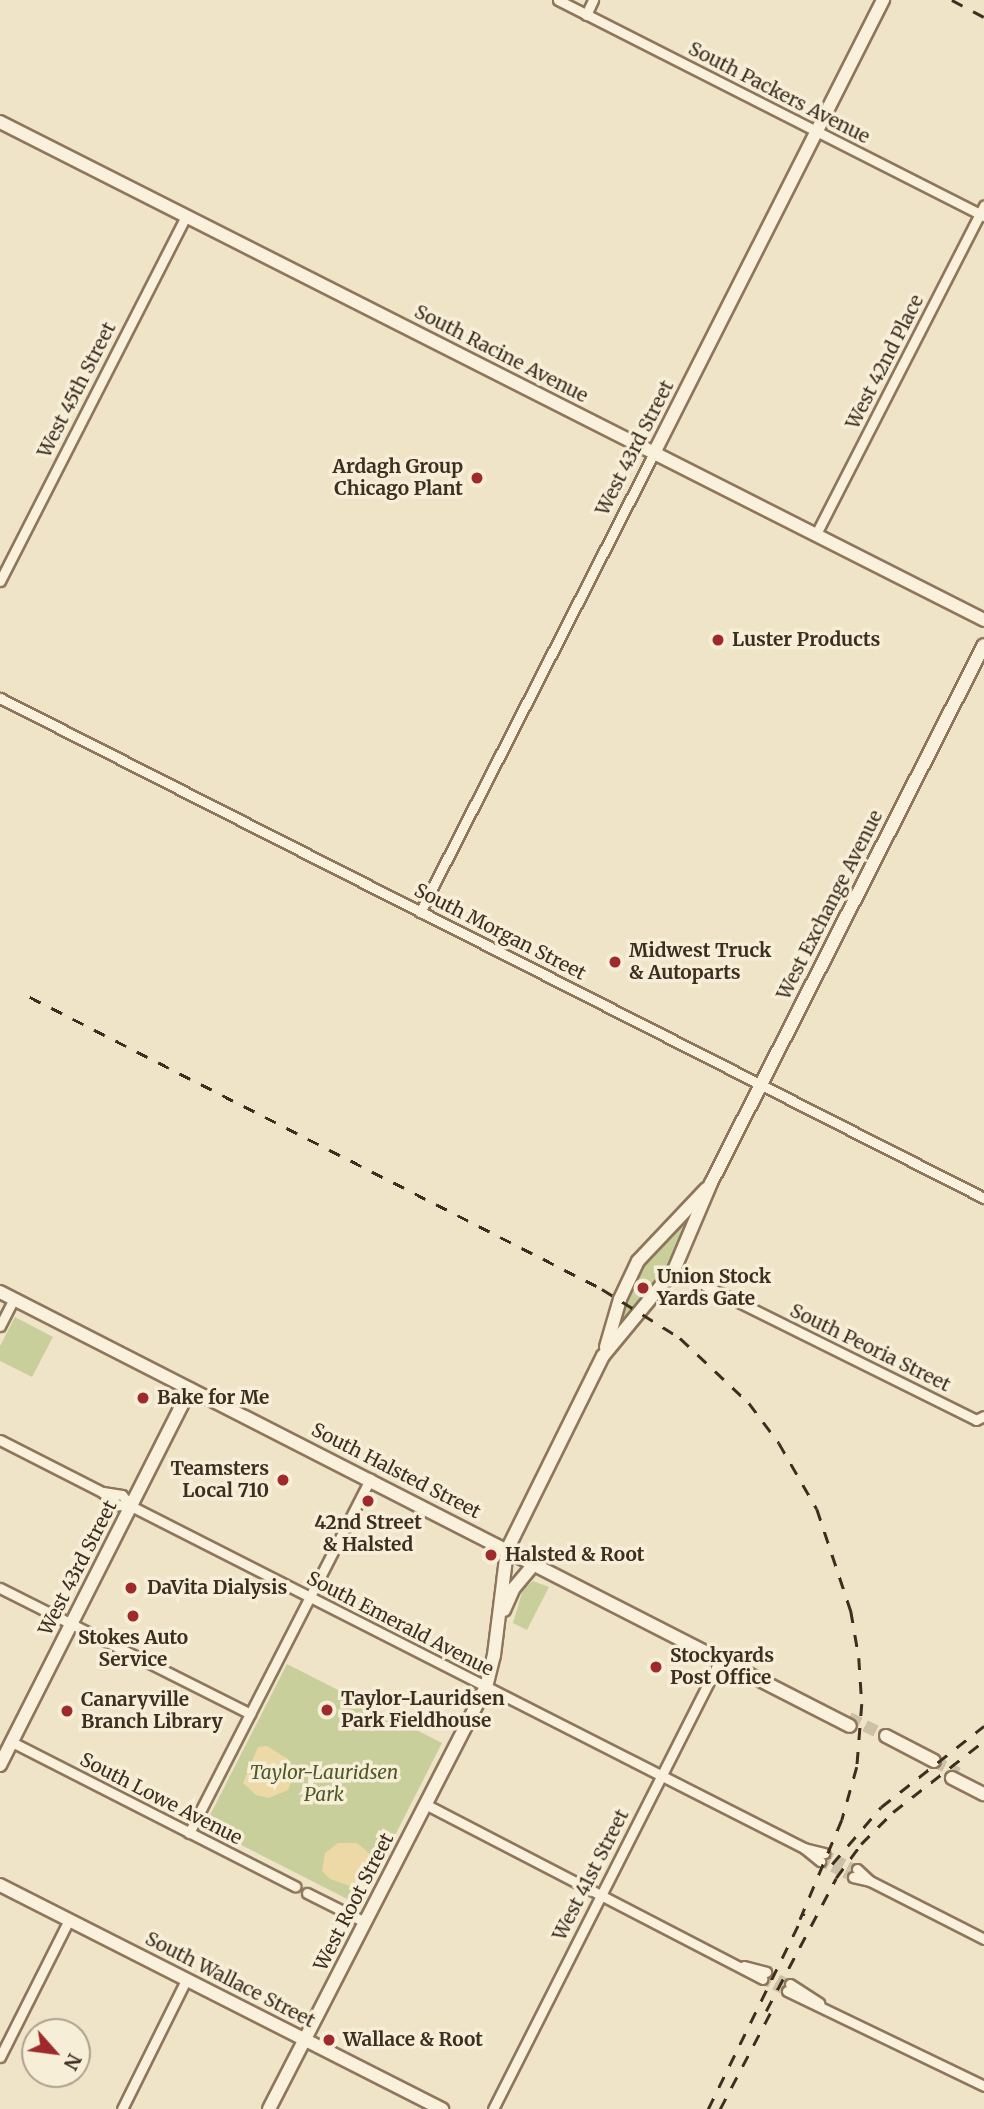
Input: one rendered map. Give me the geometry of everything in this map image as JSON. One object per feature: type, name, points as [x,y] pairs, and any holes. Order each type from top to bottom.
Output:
[{"type":"street","name":"South Packers Avenue","points":[[558,0],[982,212]]},
{"type":"street","points":[[586,15],[593,0]]},
{"type":"street","name":"West 43rd Street","points":[[420,912],[883,0]]},
{"type":"street","name":"South Racine Avenue","points":[[0,122],[984,620]]},
{"type":"street","name":"West 42nd Place","points":[[816,534],[982,212]]},
{"type":"street","name":"West 45th Street","points":[[0,581],[186,216]]},
{"type":"street","name":"West Exchange Avenue","points":[[603,1356],[674,1270],[711,1184],[984,645]]},
{"type":"street","name":"South Morgan Street","points":[[0,698],[984,1198]]},
{"type":"street","name":"West Exchange Avenue","points":[[507,1550],[603,1356],[620,1299],[638,1261],[711,1184]]},
{"type":"street","name":"South Peoria Street","points":[[674,1270],[980,1418]]},
{"type":"street","name":"South Halsted Street","points":[[0,1292],[849,1722]]},
{"type":"street","points":[[0,1326],[13,1299]]},
{"type":"street","name":"West 43rd Street","points":[[0,1765],[190,1388]]},
{"type":"street","name":"South Emerald Avenue","points":[[0,1440],[102,1492],[122,1495],[131,1506],[822,1857]]},
{"type":"street","points":[[189,1833],[370,1479]]},
{"type":"street","name":"West Root Street","points":[[269,2109],[486,1687],[498,1623],[507,1550]]},
{"type":"street","points":[[498,1623],[514,1588],[534,1563]]},
{"type":"street","points":[[0,1588],[250,1714]]},
{"type":"street","name":"West 41st Street","points":[[493,2109],[721,1658]]},
{"type":"street","points":[[885,1740],[931,1763]]},
{"type":"street","name":"South Lowe Avenue","points":[[12,1742],[295,1886]]},
{"type":"street","points":[[984,1786],[955,1775],[984,1794]]},
{"type":"street","points":[[425,1804],[764,1975]]},
{"type":"street","points":[[855,1873],[984,1939]]},
{"type":"street","name":"South Wallace Street","points":[[0,1885],[304,2040],[419,2104],[442,2109]]},
{"type":"street","points":[[307,1893],[365,1922]]},
{"type":"street","points":[[0,2057],[69,1920]]},
{"type":"street","points":[[122,2109],[186,1980]]},
{"type":"street","points":[[789,1987],[984,2086]]},
{"type":"green space","points":[[690,1216],[664,1278],[620,1325],[629,1292],[642,1267]]},
{"type":"green space","points":[[15,1317],[53,1337],[32,1377],[0,1361],[0,1346]]},
{"type":"green space","points":[[533,1581],[549,1587],[527,1630],[513,1623],[523,1589]]},
{"type":"green space","name":"Taylor-Lauridsen Park","points":[[287,1664],[442,1743],[359,1905],[204,1826]]},
{"type":"sand","points":[[267,1746],[288,1759],[295,1772],[288,1790],[269,1798],[256,1795],[243,1783],[258,1747]]},
{"type":"sand","points":[[338,1843],[357,1843],[370,1854],[358,1889],[330,1879],[322,1871],[325,1853]]},
{"type":"tunnel","points":[[849,1718],[886,1736]]},
{"type":"tunnel","points":[[934,1761],[958,1773]]},
{"type":"tunnel","points":[[824,1853],[857,1869]]},
{"type":"tunnel","points":[[820,1861],[853,1877]]},
{"type":"tunnel","points":[[766,1972],[790,1984]]},
{"type":"tunnel","points":[[762,1979],[787,1991]]},
{"type":"railway","points":[[952,0],[984,17]]},
{"type":"railway","points":[[30,997],[602,1289],[680,1338],[749,1403],[779,1443],[817,1509],[851,1611],[859,1658],[862,1704],[857,1767],[842,1820],[800,1920]]},
{"type":"railway","points":[[832,1864],[881,1807],[984,1726]]},
{"type":"railway","points":[[766,2011],[836,1878],[861,1844],[893,1812],[984,1741]]},
{"type":"railway","points":[[708,2109],[804,1913]]},
{"type":"railway","points":[[720,2109],[775,2004]]},
{"type":"place","name":"Ardagh Group Chicago Plant","points":[[477,478]]},
{"type":"place","name":"Luster Products","points":[[718,640]]},
{"type":"place","name":"Midwest Truck & Autoparts","points":[[615,962]]},
{"type":"place","name":"Union Stock Yards Gate","points":[[643,1288]]},
{"type":"place","name":"Bake for Me","points":[[143,1398]]},
{"type":"place","name":"Teamsters Local 710","points":[[283,1480]]},
{"type":"place","name":"42nd Street & Halsted","points":[[368,1501]]},
{"type":"place","name":"Halsted & Root","points":[[491,1555]]},
{"type":"place","name":"DaVita Dialysis","points":[[131,1588]]},
{"type":"place","name":"Stokes Auto Service","points":[[133,1616]]},
{"type":"place","name":"Stockyards Post Office","points":[[656,1667]]},
{"type":"place","name":"Taylor-Lauridsen Park Fieldhouse","points":[[327,1710]]},
{"type":"place","name":"Canaryville Branch Library","points":[[67,1711]]},
{"type":"place","name":"Wallace & Root","points":[[329,2040]]}]
